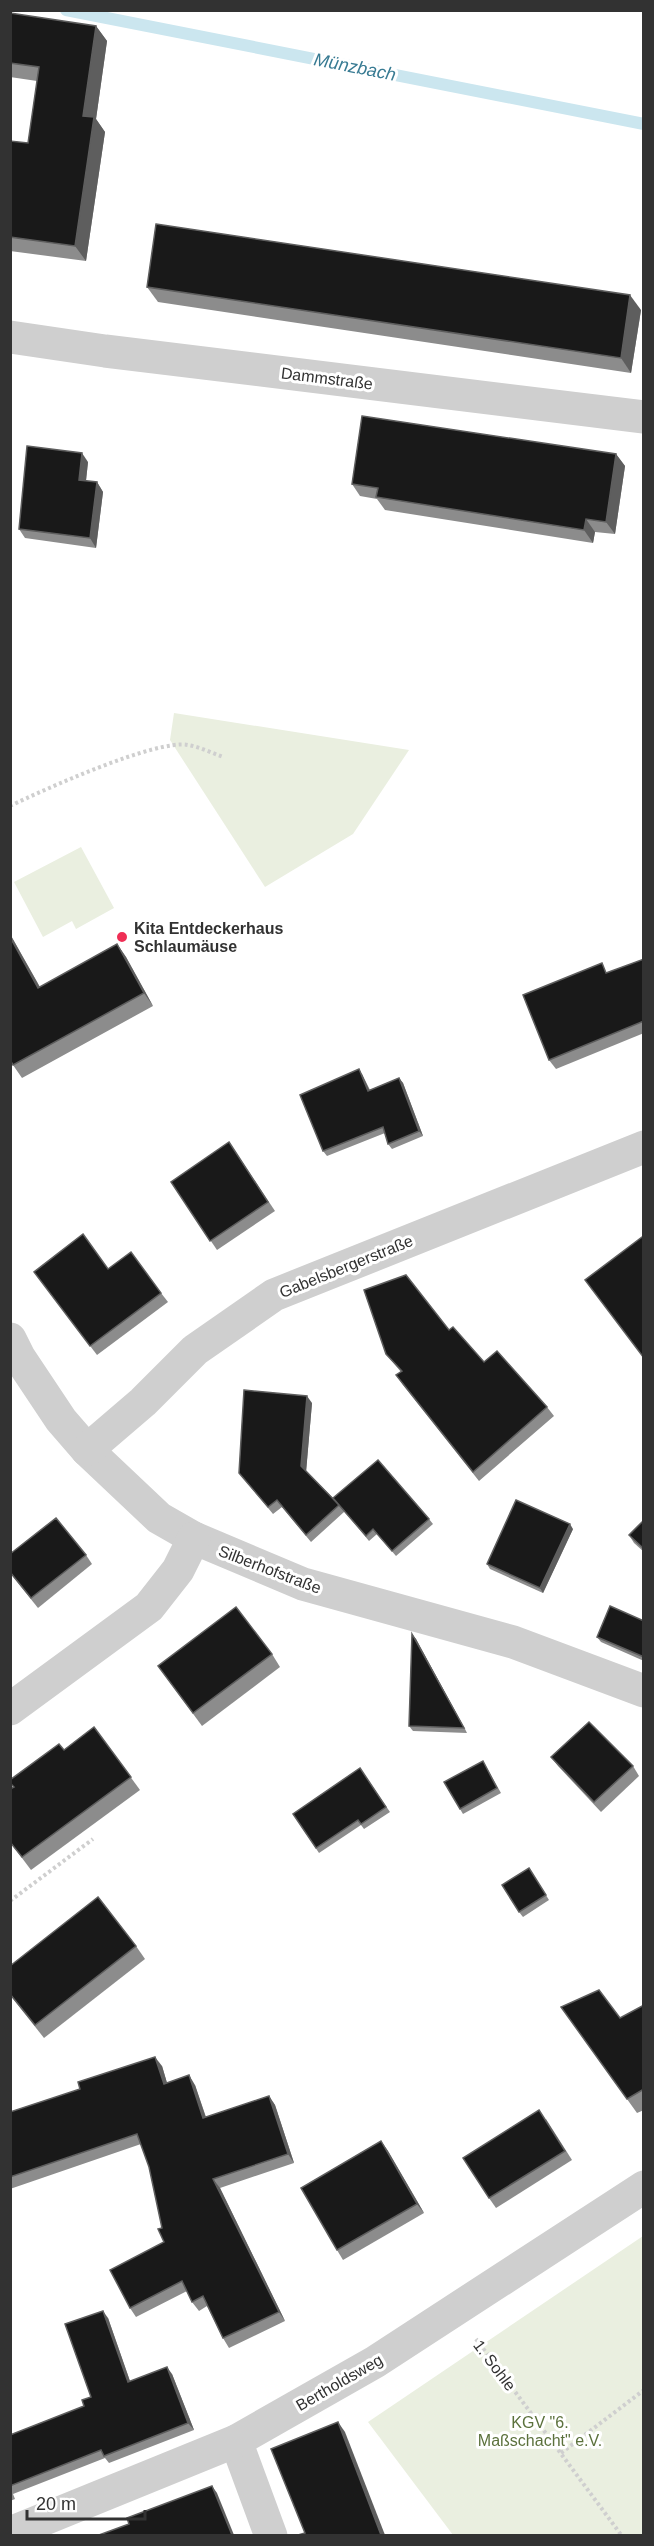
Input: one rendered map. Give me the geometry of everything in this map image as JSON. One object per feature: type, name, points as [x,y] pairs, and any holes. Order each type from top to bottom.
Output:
[{"type":"street","name":"Dammstraße","points":[[10,337],[129,354],[644,417]]},
{"type":"street","name":"Gabelsbergerstraße","points":[[87,1450],[143,1402],[195,1350],[274,1295],[644,1147]]},
{"type":"street","name":"Silberhofstraße","points":[[10,1339],[19,1357],[61,1420],[87,1450],[159,1518],[194,1538],[303,1584],[513,1642],[644,1691]]},
{"type":"street","points":[[10,1709],[149,1607],[166,1587],[194,1538]]},
{"type":"street","name":"Bertholdsweg","points":[[10,2533],[236,2441],[375,2362],[644,2187]]},
{"type":"street","points":[[236,2441],[271,2535]]},
{"type":"path","points":[[10,806],[107,766],[163,747],[188,744],[223,758]]},
{"type":"path","points":[[10,1900],[93,1839]]},
{"type":"path","name":"1. Sohle","points":[[454,2310],[622,2535]]},
{"type":"path","points":[[561,2452],[644,2390]]},
{"type":"green space","points":[[174,713],[409,750],[353,834],[265,887],[170,740]]},
{"type":"green space","points":[[81,847],[114,908],[76,929],[72,921],[43,937],[14,882]]},
{"type":"green space","name":"KGV \"6. Maßschacht\" e.V.","points":[[643,2236],[643,2535],[453,2535],[368,2422]]},
{"type":"building","points":[[10,13],[96,26],[83,116],[94,117],[75,246],[10,237],[10,141],[28,143],[39,67],[10,63]]},
{"type":"building","points":[[156,224],[630,295],[621,358],[147,287]]},
{"type":"building","points":[[362,416],[616,454],[606,522],[586,519],[584,530],[376,497],[378,488],[352,484]]},
{"type":"building","points":[[27,446],[82,453],[79,480],[97,482],[90,538],[19,529]]},
{"type":"building","points":[[10,937],[38,988],[117,944],[144,993],[13,1065],[10,1060]]},
{"type":"building","points":[[644,959],[644,1021],[549,1060],[523,995],[602,963],[606,973]]},
{"type":"building","points":[[359,1069],[368,1091],[399,1078],[419,1131],[388,1144],[383,1127],[323,1151],[300,1095]]},
{"type":"building","points":[[229,1142],[268,1202],[210,1241],[171,1182]]},
{"type":"building","points":[[83,1234],[108,1269],[131,1252],[161,1293],[90,1346],[34,1272]]},
{"type":"building","points":[[642,1237],[644,1240],[644,1358],[585,1280]]},
{"type":"building","points":[[406,1275],[449,1330],[453,1327],[484,1362],[497,1351],[547,1407],[473,1472],[396,1375],[402,1371],[386,1354],[364,1290]]},
{"type":"building","points":[[244,1390],[307,1396],[301,1466],[339,1505],[306,1535],[277,1500],[268,1507],[239,1473]]},
{"type":"building","points":[[378,1460],[429,1519],[392,1551],[373,1529],[366,1536],[333,1498]]},
{"type":"building","points":[[516,1500],[570,1524],[540,1588],[487,1564]]},
{"type":"building","points":[[56,1518],[86,1555],[31,1598],[10,1572],[10,1554]]},
{"type":"building","points":[[644,1520],[644,1549],[629,1535]]},
{"type":"building","points":[[610,1606],[644,1621],[644,1657],[597,1637]]},
{"type":"building","points":[[236,1607],[272,1654],[193,1713],[158,1666]]},
{"type":"building","points":[[412,1634],[464,1728],[409,1726]]},
{"type":"building","points":[[589,1722],[633,1766],[594,1802],[551,1757]]},
{"type":"building","points":[[94,1727],[131,1777],[22,1857],[10,1842],[10,1789],[14,1787],[10,1780],[59,1744],[64,1750]]},
{"type":"building","points":[[483,1761],[497,1788],[460,1809],[444,1782]]},
{"type":"building","points":[[360,1768],[386,1807],[361,1824],[358,1820],[316,1848],[293,1814]]},
{"type":"building","points":[[529,1868],[546,1895],[519,1912],[502,1885]]},
{"type":"building","points":[[98,1897],[136,1946],[35,2025],[10,1994],[10,1966]]},
{"type":"building","points":[[599,1990],[620,2018],[644,2005],[644,2089],[627,2099],[561,2007]]},
{"type":"building","points":[[155,2057],[164,2084],[189,2075],[203,2118],[269,2096],[288,2154],[213,2179],[279,2312],[223,2338],[203,2296],[192,2302],[182,2281],[130,2308],[110,2270],[164,2242],[158,2229],[162,2228],[149,2167],[137,2134],[10,2177],[10,2112],[80,2089],[78,2082]]},
{"type":"building","points":[[539,2110],[565,2151],[489,2198],[463,2158]]},
{"type":"building","points":[[381,2141],[417,2204],[337,2250],[301,2188]]},
{"type":"building","points":[[103,2311],[128,2382],[167,2367],[188,2423],[104,2456],[101,2450],[10,2486],[10,2435],[84,2406],[82,2400],[91,2397],[65,2324]]},
{"type":"building","points":[[338,2422],[381,2535],[298,2535],[305,2533],[271,2449]]},
{"type":"building","points":[[212,2486],[232,2535],[99,2535],[129,2524],[127,2518]]},
{"type":"waterway","name":"Münzbach","points":[[66,10],[644,124]]},
{"type":"place","name":"Kita Entdeckerhaus Schlaumäuse","points":[[122,937]]}]
